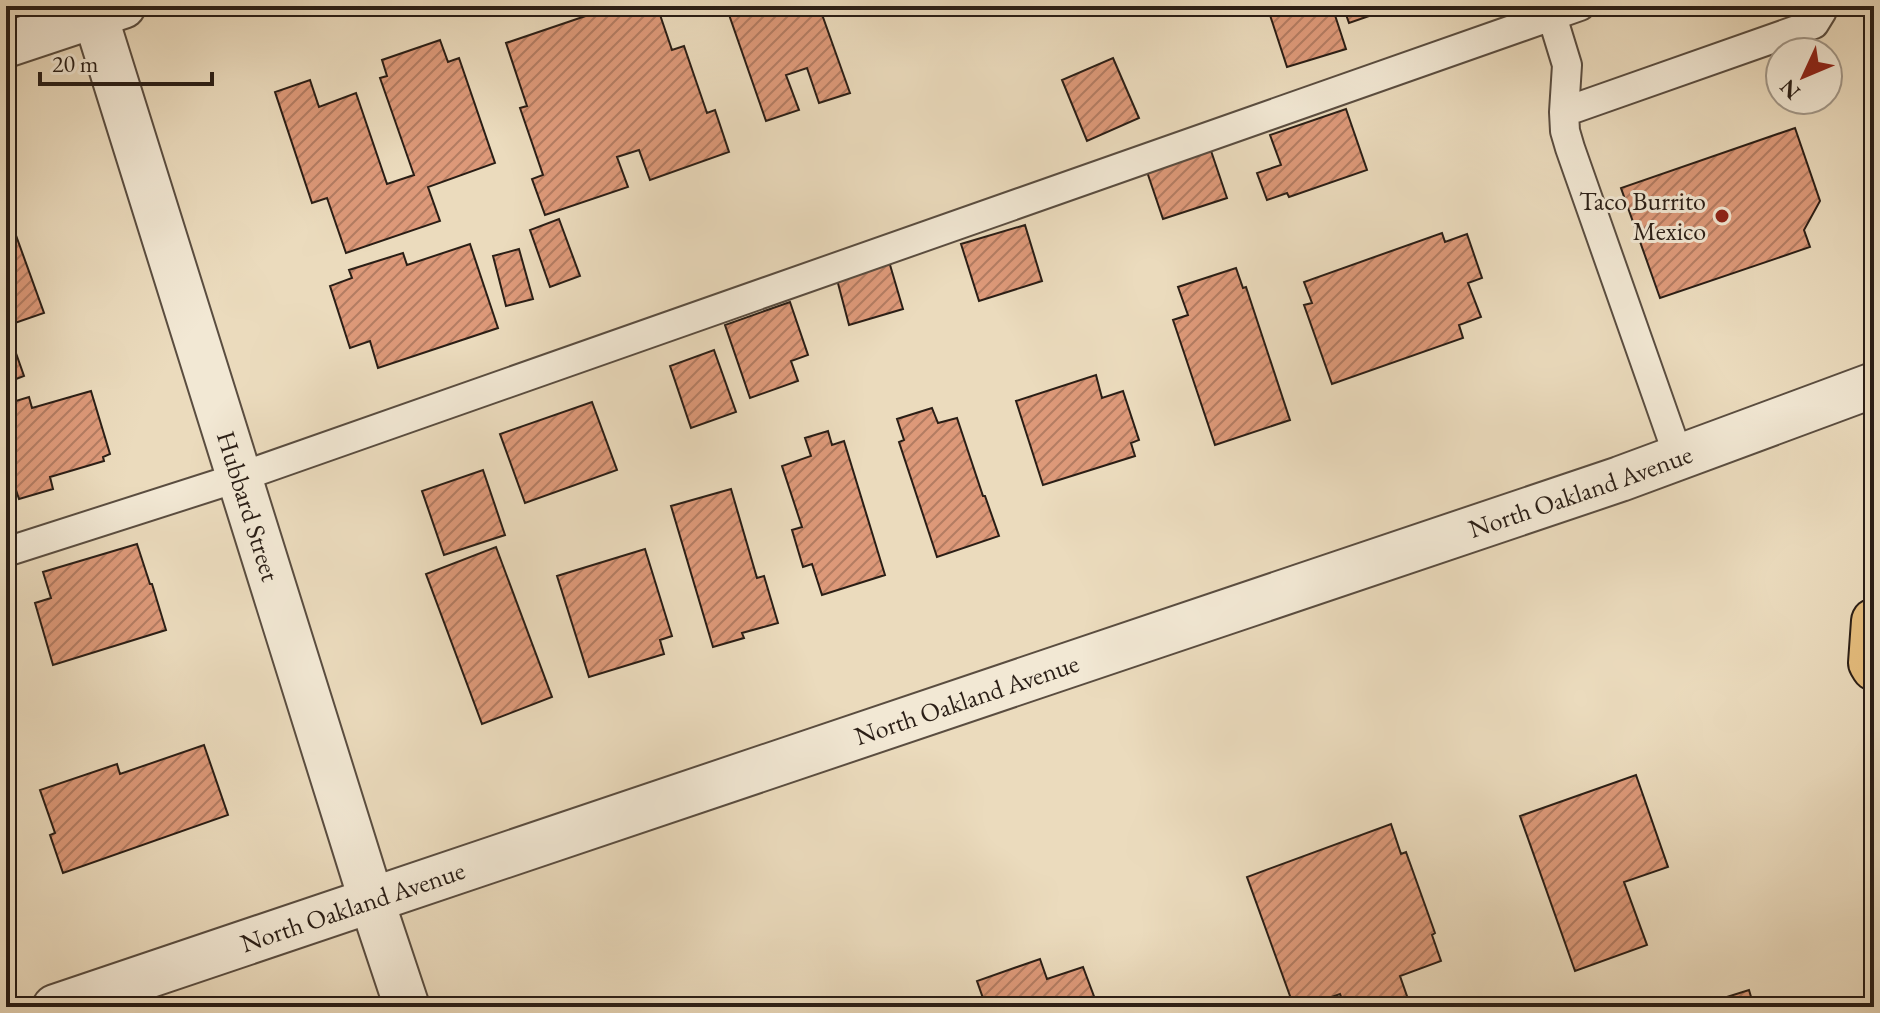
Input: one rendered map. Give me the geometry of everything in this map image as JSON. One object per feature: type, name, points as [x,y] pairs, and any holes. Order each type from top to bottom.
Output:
[{"type":"main road","points":[[1874,621],[1871,663],[1874,668]]},
{"type":"street","points":[[6,45],[104,9]]},
{"type":"street","name":"Hubbard Street","points":[[104,9],[240,477],[407,1007]]},
{"type":"street","name":"North Oakland Avenue","points":[[55,1007],[1575,495],[1874,385]]},
{"type":"lane","points":[[6,552],[240,477],[1580,6]]},
{"type":"lane","points":[[1564,112],[1814,24],[1822,11],[1821,6]]},
{"type":"lane","points":[[1552,16],[1567,65],[1565,131],[1679,458]]},
{"type":"building","points":[[615,6],[657,6],[672,50],[684,46],[707,113],[715,110],[729,152],[650,180],[639,150],[617,157],[628,187],[545,215],[532,179],[543,175],[520,108],[527,106],[506,43]]},
{"type":"building","points":[[726,6],[819,6],[850,93],[819,103],[807,68],[786,75],[799,110],[766,121]]},
{"type":"building","points":[[884,6],[909,6],[887,14]]},
{"type":"building","points":[[1279,6],[1332,6],[1346,49],[1287,67],[1268,9]]},
{"type":"building","points":[[1343,6],[1398,6],[1349,23]]},
{"type":"building","points":[[440,40],[448,62],[459,58],[495,163],[428,187],[440,221],[346,253],[327,198],[312,203],[275,92],[310,80],[319,107],[356,93],[387,184],[414,175],[380,78],[387,76],[382,60]]},
{"type":"building","points":[[1113,58],[1139,118],[1087,141],[1062,80]]},
{"type":"building","points":[[1346,109],[1367,170],[1289,197],[1287,193],[1267,200],[1257,173],[1281,165],[1270,135]]},
{"type":"building","name":"Taco Burrito Mexico","points":[[1795,128],[1820,201],[1804,230],[1810,247],[1660,298],[1621,188]]},
{"type":"building","points":[[1207,139],[1227,198],[1163,219],[1143,160]]},
{"type":"building","points":[[9,216],[44,313],[6,326],[6,217]]},
{"type":"building","points":[[559,219],[580,276],[550,287],[530,230]]},
{"type":"building","points":[[1025,225],[1042,281],[979,301],[961,244]]},
{"type":"building","points":[[1442,233],[1445,242],[1467,234],[1482,278],[1468,283],[1481,317],[1459,325],[1463,338],[1332,384],[1304,305],[1312,303],[1304,282]]},
{"type":"building","points":[[470,244],[498,328],[378,368],[370,341],[350,348],[330,286],[352,278],[349,270],[403,253],[407,265]]},
{"type":"building","points":[[519,249],[533,299],[506,306],[493,256]]},
{"type":"building","points":[[888,258],[903,309],[849,325],[835,272]]},
{"type":"building","points":[[1236,268],[1243,288],[1246,287],[1290,420],[1215,445],[1173,320],[1188,315],[1178,287]]},
{"type":"building","points":[[790,302],[808,355],[791,361],[798,381],[750,398],[725,325]]},
{"type":"building","points":[[11,339],[24,376],[6,383],[6,341]]},
{"type":"building","points":[[714,350],[736,412],[691,428],[670,366]]},
{"type":"building","points":[[1096,375],[1102,398],[1123,391],[1139,440],[1131,443],[1135,456],[1043,485],[1016,401]]},
{"type":"building","points":[[91,391],[110,454],[103,457],[104,461],[50,477],[53,489],[19,499],[16,490],[6,493],[6,404],[29,397],[32,408]]},
{"type":"building","points":[[592,402],[617,470],[525,503],[500,434]]},
{"type":"building","points":[[932,408],[938,423],[957,418],[999,536],[937,557],[899,442],[904,440],[897,419]]},
{"type":"building","points":[[828,431],[832,445],[844,441],[885,575],[822,595],[812,564],[803,567],[792,530],[802,527],[782,466],[811,456],[805,438]]},
{"type":"building","points":[[483,470],[505,535],[444,555],[422,491]]},
{"type":"building","points":[[731,489],[757,578],[764,576],[778,623],[742,633],[744,638],[713,647],[671,506]]},
{"type":"building","points":[[137,544],[166,630],[53,665],[35,603],[51,598],[43,572]]},
{"type":"building","points":[[496,547],[552,697],[482,724],[426,574]]},
{"type":"building","points":[[645,549],[672,636],[660,640],[664,654],[589,677],[557,576]]},
{"type":"building","points":[[204,745],[228,815],[63,873],[50,835],[55,833],[40,790],[117,764],[120,774]]},
{"type":"building","points":[[1636,775],[1668,867],[1624,882],[1647,945],[1575,971],[1520,816]]},
{"type":"building","points":[[1391,824],[1401,854],[1406,852],[1435,933],[1432,935],[1441,961],[1400,976],[1408,999],[1387,1007],[1345,1007],[1340,994],[1303,1007],[1294,1007],[1247,877]]},
{"type":"building","points":[[1040,959],[1047,979],[1083,967],[1098,1007],[977,1007],[985,1004],[977,981]]},
{"type":"building","points":[[1749,990],[1754,1007],[1695,1007]]},
{"type":"place","name":"Taco Burrito Mexico","points":[[1722,216]]}]
